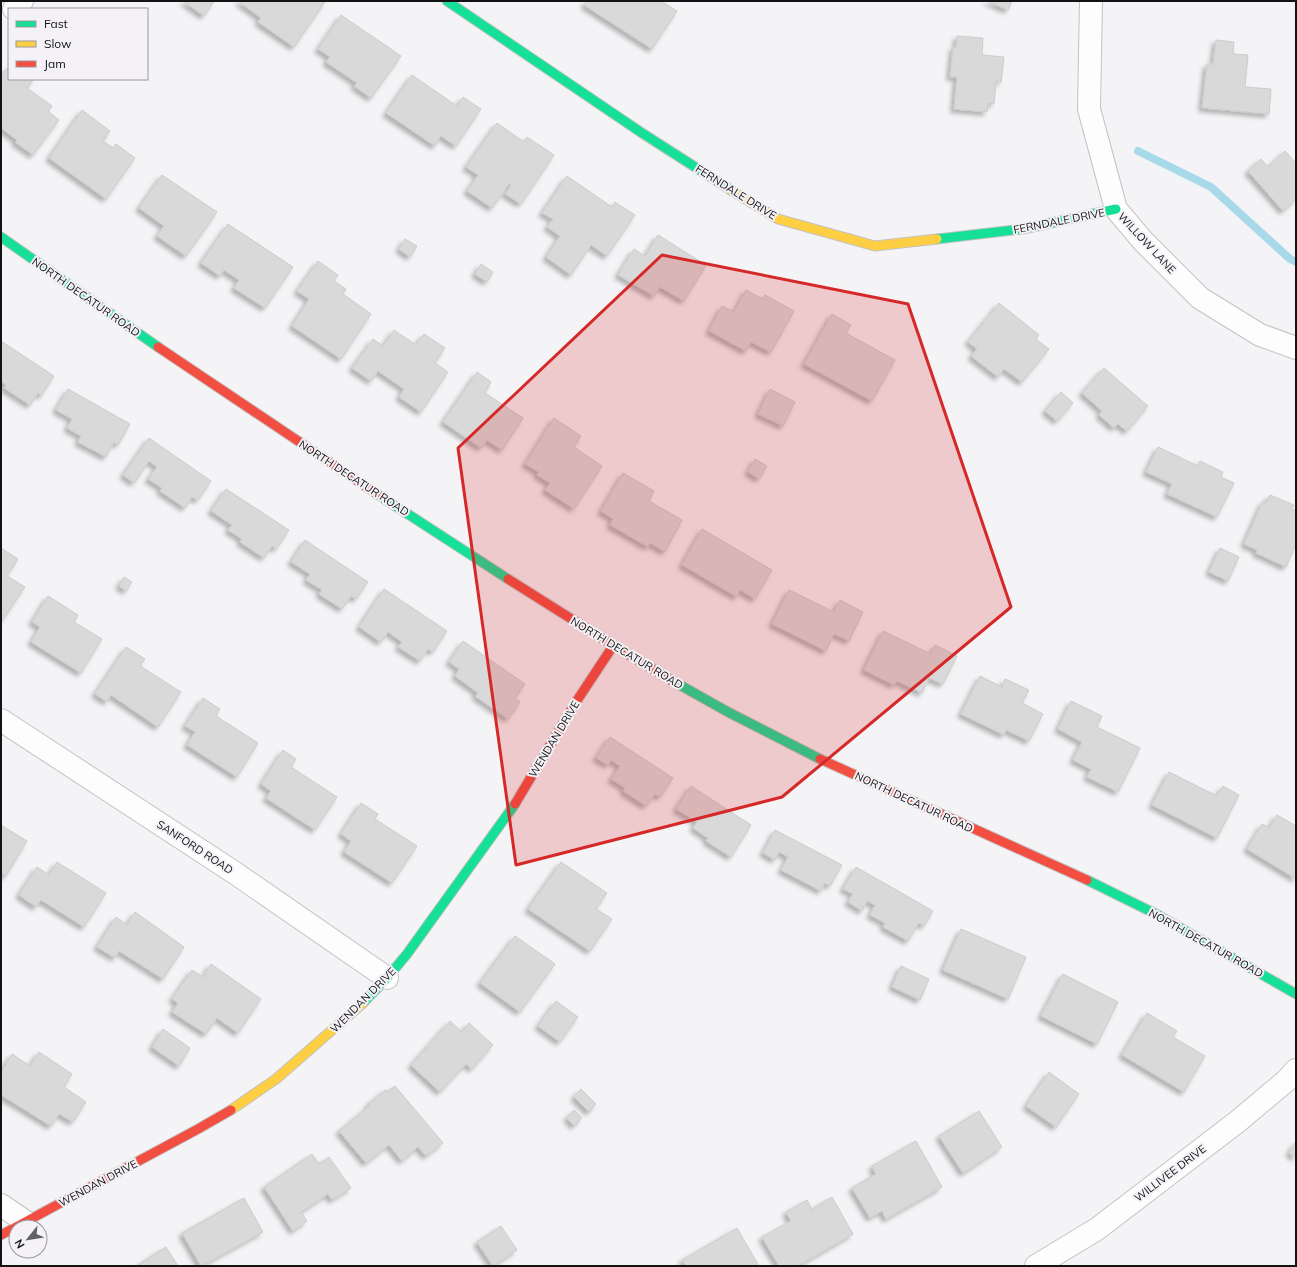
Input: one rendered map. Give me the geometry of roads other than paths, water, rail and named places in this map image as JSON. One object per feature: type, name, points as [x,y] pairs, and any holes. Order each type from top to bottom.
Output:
[{"type":"street","name":"FERNDALE DRIVE","points":[[447,1],[642,133],[778,219],[875,246],[1023,229],[1116,209]]},
{"type":"street","name":"WILLOW LANE","points":[[1091,1],[1089,109],[1116,209],[1143,241],[1200,298],[1260,336],[1296,348]]},
{"type":"street","name":"NORTH DECATUR ROAD","points":[[1,237],[72,288],[346,473],[613,646],[730,714],[790,745],[1089,881],[1163,917],[1296,994]]},
{"type":"street","name":"WENDAN DRIVE","points":[[32,1219],[198,1129],[241,1104],[276,1079],[356,1010],[387,978],[426,930],[513,807],[574,705],[613,646]]},
{"type":"street","name":"SANFORD ROAD","points":[[1,720],[234,873],[387,978]]},
{"type":"street","name":"WILLIVEE DRIVE","points":[[1036,1266],[1097,1229],[1237,1122],[1286,1081],[1296,1070]]},
{"type":"street","points":[[1,1205],[22,1219]]},
{"type":"waterway","points":[[1138,151],[1211,187],[1290,259],[1296,262]]}]
